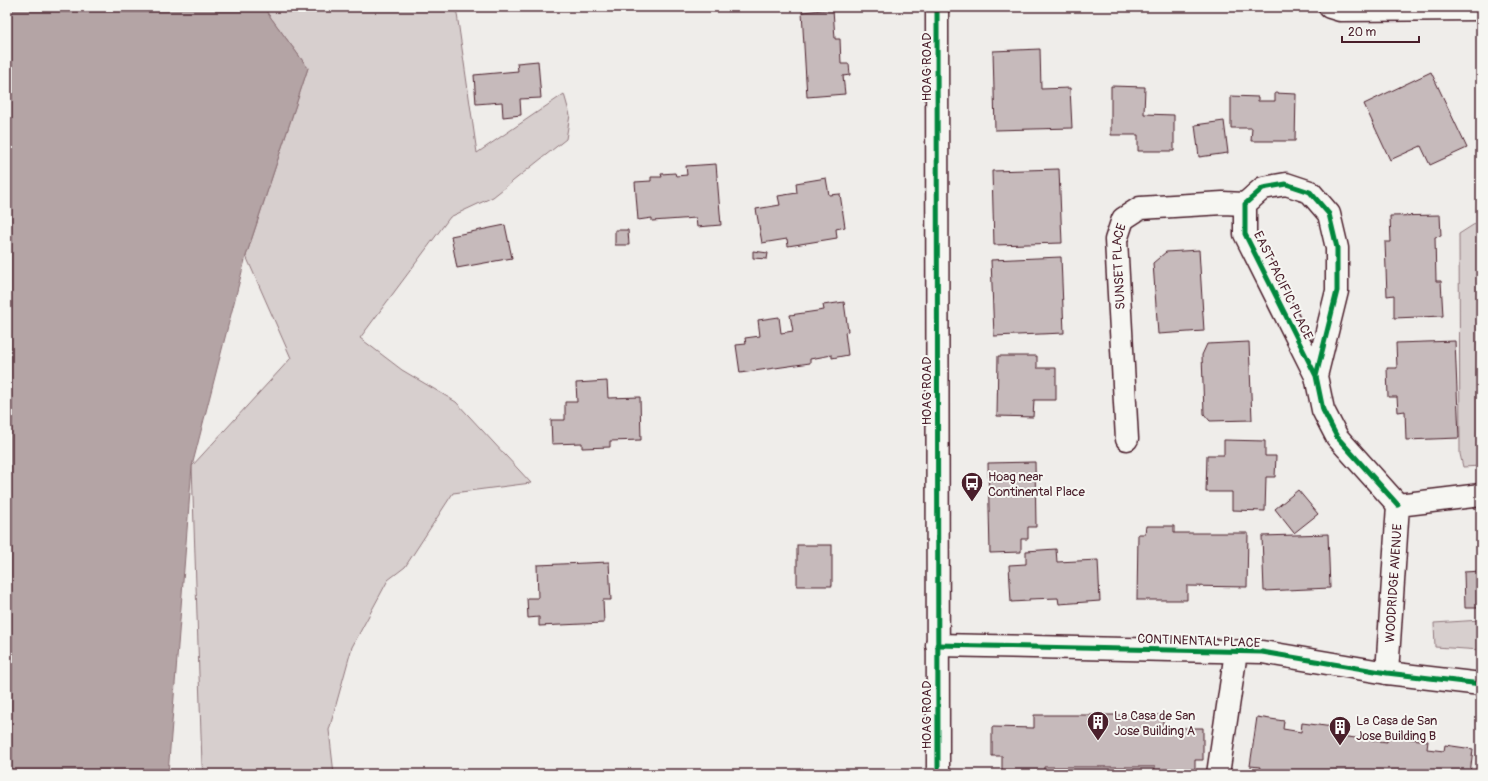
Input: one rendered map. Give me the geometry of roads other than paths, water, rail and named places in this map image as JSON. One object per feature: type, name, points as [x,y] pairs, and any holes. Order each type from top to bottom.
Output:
[{"type":"street","name":"HOAG ROAD","points":[[937,7],[938,774]]},
{"type":"street","points":[[1330,7],[1340,10],[1481,9]]},
{"type":"street","name":"EAST PACIFIC PLACE","points":[[1316,376],[1337,291],[1337,248],[1329,214],[1310,192],[1286,184],[1264,188],[1245,204],[1245,234],[1316,376],[1323,410],[1337,437],[1398,506]]},
{"type":"street","name":"SUNSET PLACE","points":[[1127,439],[1116,240],[1123,219],[1140,208],[1223,203],[1245,204]]},
{"type":"street","name":"WOODRIDGE AVENUE","points":[[1387,673],[1398,506],[1481,495]]},
{"type":"street","name":"CONTINENTAL PLACE","points":[[937,645],[1262,652],[1387,673],[1481,684]]},
{"type":"street","points":[[1218,774],[1236,652]]},
{"type":"place","name":"Hoag near Continental Place","points":[[972,502]]},
{"type":"place","name":"La Casa de San Jose Building A","points":[[1098,742]]},
{"type":"place","name":"La Casa de San Jose Building B","points":[[1340,746]]}]
